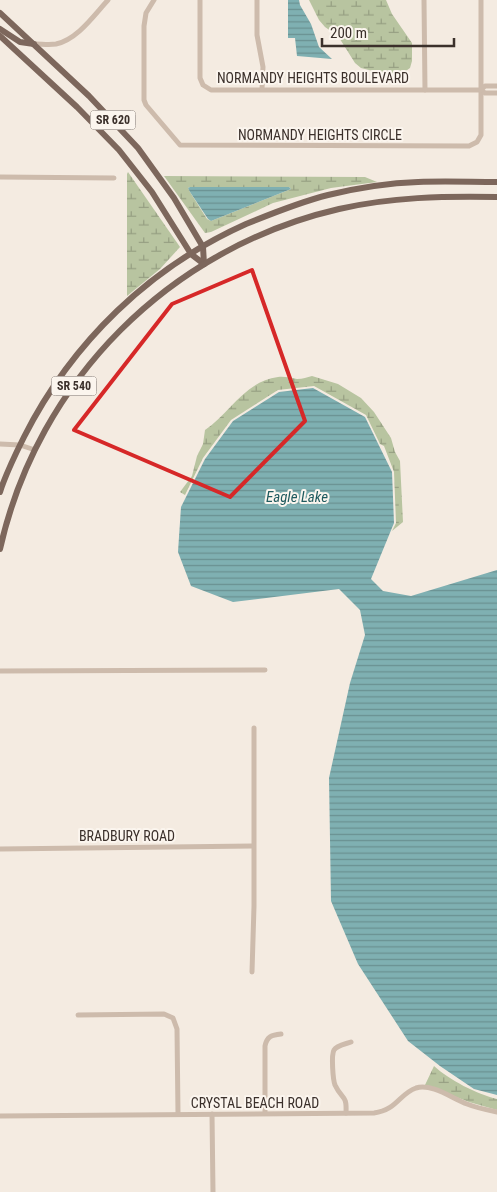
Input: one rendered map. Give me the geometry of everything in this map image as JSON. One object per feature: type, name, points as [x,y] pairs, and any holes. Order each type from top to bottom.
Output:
[{"type":"main road","name":"SR 620","points":[[0,13],[95,101],[138,148],[174,198],[203,247],[204,264]]},
{"type":"main road","points":[[0,29],[20,42],[35,44]]},
{"type":"main road","name":"SR 620","points":[[0,36],[73,102],[119,150],[152,192],[191,254],[204,264]]},
{"type":"main road","name":"SR 540","points":[[0,492],[20,445],[54,385],[96,332],[153,279],[191,254],[228,232],[274,212],[328,195],[385,184],[497,182]]},
{"type":"main road","name":"SR 540","points":[[0,550],[12,503],[35,450],[52,419],[76,383],[113,337],[156,297],[204,264],[272,230],[299,220],[339,209],[406,198],[433,196],[497,197]]},
{"type":"street","points":[[35,44],[55,44],[68,39],[82,28],[108,0]]},
{"type":"street","name":"NORMANDY HEIGHTS CIRCLE","points":[[154,0],[146,13],[144,26],[144,100],[146,105],[180,145],[469,146],[477,142],[481,135],[481,0]]},
{"type":"street","name":"NORMANDY HEIGHTS BOULEVARD","points":[[200,0],[200,78],[203,85],[211,90],[481,90],[485,93],[497,94]]},
{"type":"street","points":[[257,0],[257,35],[263,67],[262,89]]},
{"type":"street","points":[[424,0],[425,90]]},
{"type":"street","name":"NORMANDY HEIGHTS BOULEVARD","points":[[481,90],[486,86],[497,86]]},
{"type":"street","points":[[0,177],[114,178]]},
{"type":"street","points":[[0,444],[20,445],[35,450]]},
{"type":"street","points":[[0,671],[265,670]]},
{"type":"street","points":[[252,972],[254,728]]},
{"type":"street","name":"BRADBURY ROAD","points":[[0,849],[253,846]]},
{"type":"street","points":[[78,1015],[164,1014],[173,1018],[177,1028],[178,1114]]},
{"type":"street","points":[[265,1113],[266,1040],[271,1036],[281,1034]]},
{"type":"street","points":[[346,1113],[346,1099],[334,1084],[332,1055],[338,1047],[352,1042]]},
{"type":"street","name":"CRYSTAL BEACH ROAD","points":[[0,1116],[383,1112],[396,1104],[410,1091],[420,1087],[497,1112]]},
{"type":"street","points":[[212,1114],[213,1192]]},
{"type":"highlighted area","points":[[252,270],[305,421],[230,497],[74,430],[172,304]]},
{"type":"green space","points":[[309,0],[386,0],[392,14],[412,43],[410,68],[403,73],[381,73],[361,68],[355,63],[338,36],[319,20]]},
{"type":"green space","points":[[128,172],[180,247],[160,269],[127,296],[127,174]]},
{"type":"green space","points":[[164,176],[365,177],[377,182],[331,188],[273,203],[211,232],[205,233]],"holes":[[[289,187],[291,189],[211,221],[207,219],[188,188]]]},
{"type":"green space","points":[[312,376],[338,384],[361,398],[374,412],[391,438],[400,461],[403,522],[392,531],[396,523],[394,472],[384,446],[380,444],[366,415],[314,386],[278,390],[231,420],[203,458],[185,495],[180,492],[192,476],[197,456],[203,444],[205,430],[247,391],[266,380],[278,377],[297,379]]},
{"type":"green space","points":[[434,1066],[464,1086],[497,1099],[497,1110],[469,1102],[425,1085]]},
{"type":"water","points":[[288,0],[299,0],[311,24],[319,47],[332,59],[297,56],[295,38],[288,38]]},
{"type":"water","points":[[289,187],[291,189],[211,221],[190,192],[188,188]]},
{"type":"water","name":"Eagle Lake","points":[[313,388],[365,417],[392,472],[394,523],[371,579],[383,591],[411,596],[497,570],[497,1095],[474,1089],[408,1041],[358,964],[331,901],[329,778],[350,683],[365,635],[360,610],[339,589],[233,602],[191,586],[178,552],[181,507],[205,459],[233,421],[279,392]]}]
